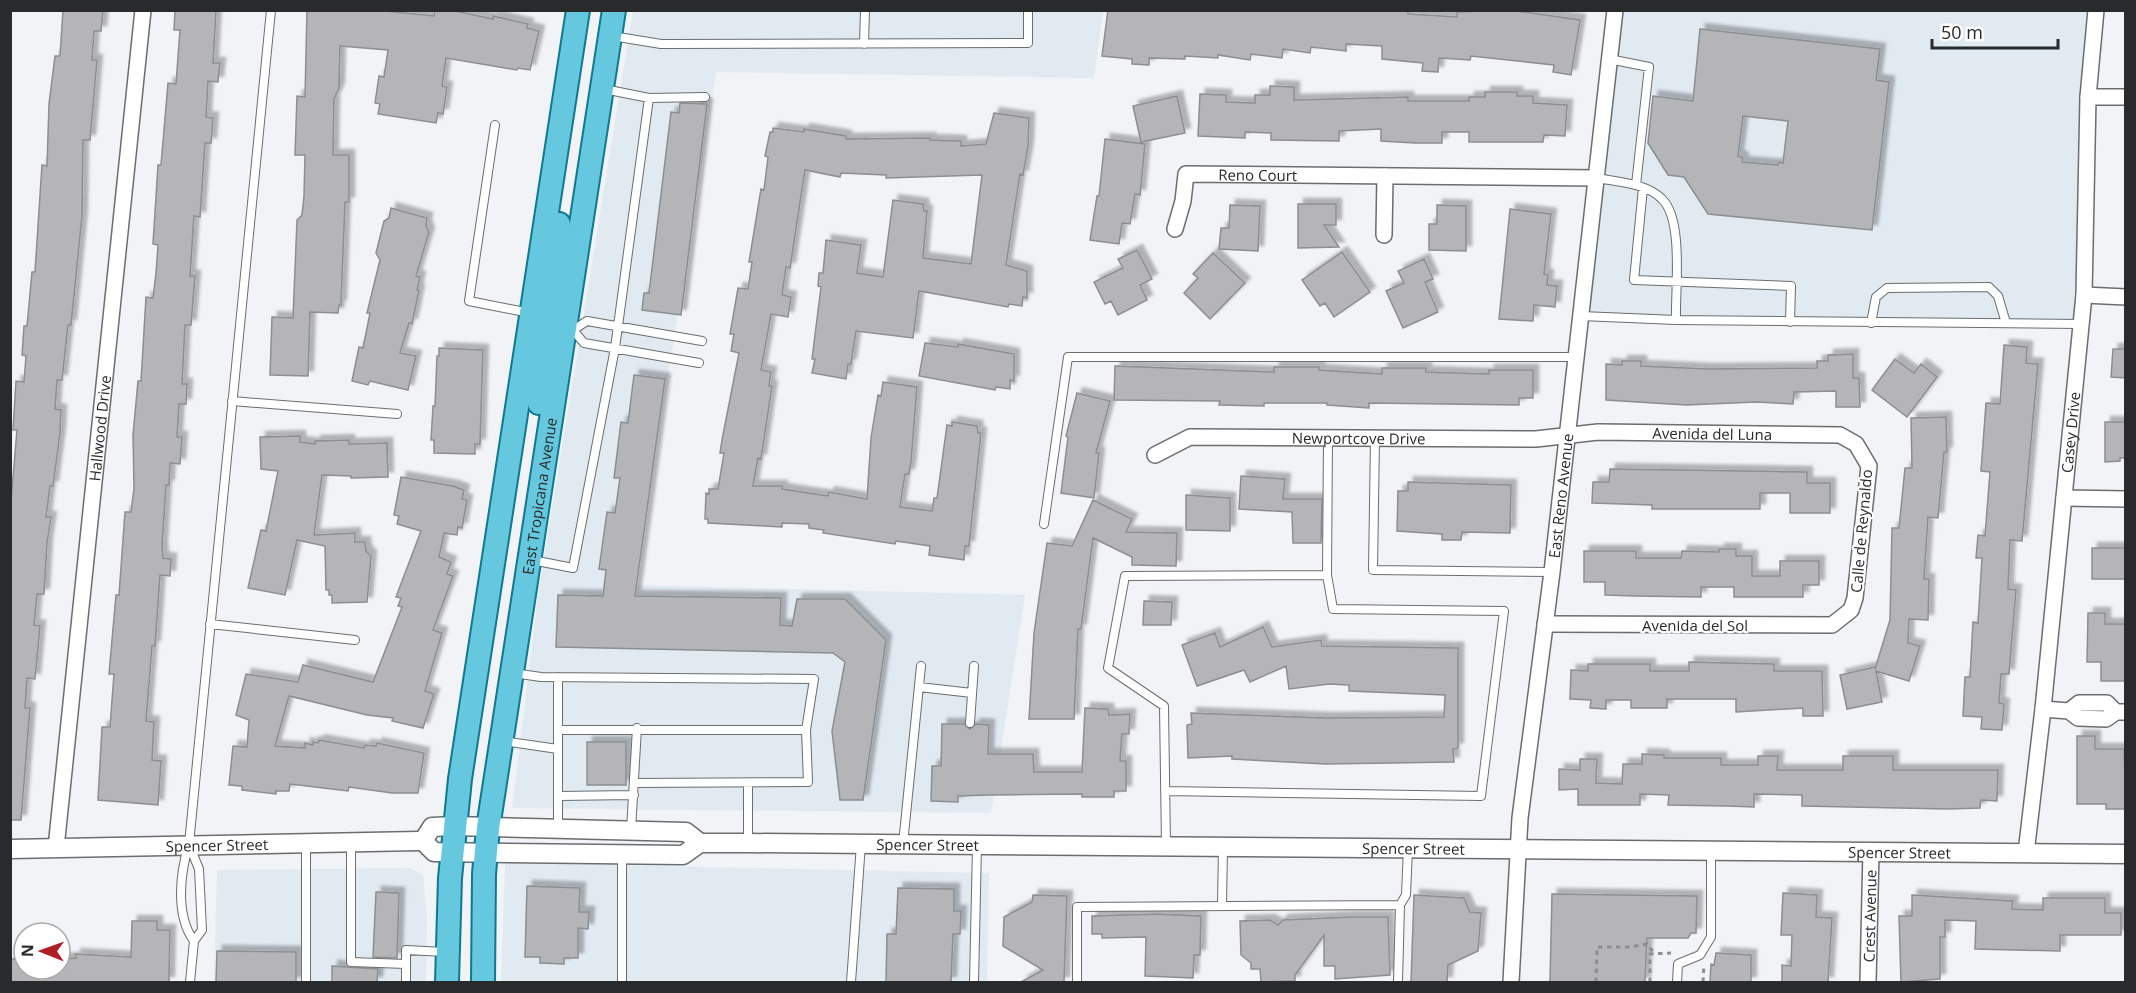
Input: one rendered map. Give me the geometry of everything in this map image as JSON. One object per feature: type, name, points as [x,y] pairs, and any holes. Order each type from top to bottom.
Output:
[{"type":"main road","points":[[447,982],[454,826],[578,10]]},
{"type":"main road","name":"East Tropicana Avenue","points":[[483,982],[488,828],[531,560],[545,455],[567,334],[614,10]]},
{"type":"main road","points":[[554,169],[559,220],[552,316],[567,334]]},
{"type":"main road","points":[[531,313],[536,317],[543,341],[539,402],[545,455]]},
{"type":"street","name":"Hallwood Drive","points":[[56,848],[143,10]]},
{"type":"street","name":"East Reno Avenue","points":[[1511,982],[1518,850],[1568,435],[1615,10]]},
{"type":"street","name":"Casey Drive","points":[[2026,853],[2043,709],[2084,295],[2088,97],[2096,10]]},
{"type":"street","points":[[2088,97],[2126,97]]},
{"type":"street","name":"Reno Court","points":[[1175,229],[1183,201],[1186,174],[1597,178]]},
{"type":"street","points":[[1384,235],[1385,176]]},
{"type":"street","points":[[2084,295],[2126,297]]},
{"type":"street","name":"Avenida del Luna","points":[[1568,435],[1598,432],[1840,435],[1856,444]]},
{"type":"street","name":"Newportcove Drive","points":[[1155,455],[1190,437],[1536,439],[1568,435]]},
{"type":"street","name":"Calle de Reynaldo","points":[[1843,618],[1851,610],[1855,598],[1869,466],[1856,444]]},
{"type":"street","points":[[2064,498],[2126,499]]},
{"type":"street","name":"Avenida del Sol","points":[[1545,624],[1833,625],[1843,618]]},
{"type":"street","points":[[2043,709],[2069,711],[2079,703],[2107,703],[2121,712]]},
{"type":"street","name":"Spencer Street","points":[[423,841],[432,827],[454,826],[686,832],[700,843]]},
{"type":"street","name":"Spencer Street","points":[[10,849],[423,841],[434,852],[622,855],[683,855],[700,843],[977,843],[1518,850],[1711,849],[2126,854]]},
{"type":"street","name":"Crest Avenue","points":[[1868,982],[1871,851]]},
{"type":"lane","points":[[194,941],[188,933],[181,868],[189,844],[271,10]]},
{"type":"lane","points":[[864,44],[865,10]]},
{"type":"lane","points":[[611,36],[661,44],[1028,43],[1028,10]]},
{"type":"lane","points":[[1609,60],[1649,68],[1634,280],[1791,286],[1790,322]]},
{"type":"lane","points":[[603,88],[649,98],[705,97]]},
{"type":"lane","points":[[531,560],[573,568],[615,348],[649,98]]},
{"type":"lane","points":[[495,125],[470,300],[531,313]]},
{"type":"lane","points":[[1597,178],[1639,186],[1662,199],[1675,224],[1676,320]]},
{"type":"lane","points":[[1870,323],[1876,297],[1887,288],[1989,287],[1998,296],[2006,323]]},
{"type":"lane","points":[[1581,316],[1790,322],[2081,324]]},
{"type":"lane","points":[[699,363],[584,343],[567,334],[587,321],[702,340]]},
{"type":"lane","points":[[1044,524],[1068,357],[1576,357]]},
{"type":"lane","points":[[232,401],[397,414]]},
{"type":"lane","points":[[1165,791],[1481,796],[1504,611],[1333,609],[1327,576],[1328,438]]},
{"type":"lane","points":[[1375,438],[1373,570],[1552,572]]},
{"type":"lane","points":[[1166,846],[1164,706],[1108,668],[1125,576],[1327,576]]},
{"type":"lane","points":[[210,624],[355,640]]},
{"type":"lane","points":[[903,844],[921,666]]},
{"type":"lane","points":[[970,723],[974,666]]},
{"type":"lane","points":[[512,673],[558,677],[814,679],[806,730],[808,782],[635,783]]},
{"type":"lane","points":[[558,677],[558,830]]},
{"type":"lane","points":[[919,687],[972,693]]},
{"type":"lane","points":[[558,730],[638,728],[806,730]]},
{"type":"lane","points":[[631,831],[638,728]]},
{"type":"lane","points":[[501,741],[558,749]]},
{"type":"lane","points":[[748,784],[748,843]]},
{"type":"lane","points":[[558,796],[634,795]]},
{"type":"lane","points":[[351,842],[351,962],[406,964]]},
{"type":"lane","points":[[306,843],[306,982]]},
{"type":"lane","points":[[974,982],[977,843]]},
{"type":"lane","points":[[189,844],[199,869],[202,930],[194,941],[190,982]]},
{"type":"lane","points":[[851,982],[861,844]]},
{"type":"lane","points":[[1222,904],[1223,846]]},
{"type":"lane","points":[[1398,982],[1400,905],[1407,895],[1408,847]]},
{"type":"lane","points":[[1677,982],[1678,964],[1700,955],[1711,937],[1711,849]]},
{"type":"lane","points":[[622,855],[622,982]]},
{"type":"lane","points":[[1077,982],[1077,907],[1222,904],[1400,905]]},
{"type":"lane","points":[[184,909],[201,907]]},
{"type":"lane","points":[[406,982],[406,950],[447,952]]},
{"type":"path","points":[[1596,982],[1597,947],[1629,947],[1647,944],[1654,953]]},
{"type":"shaded area","points":[[633,11],[1103,11],[1094,78],[716,72],[635,585],[1025,595],[991,813],[512,808],[539,589]]},
{"type":"shaded area","points":[[1615,11],[2096,11],[2081,324],[1581,316]]},
{"type":"shaded area","points":[[505,863],[989,873],[987,982],[501,982]]},
{"type":"shaded area","points":[[410,868],[423,875],[427,918],[426,982],[214,982],[217,870]]},
{"type":"building","points":[[63,10],[103,10],[101,31],[94,31],[92,60],[97,60],[90,140],[83,140],[82,216],[71,325],[68,325],[62,380],[57,380],[55,409],[61,410],[60,433],[53,486],[50,486],[46,517],[51,517],[44,594],[37,594],[34,625],[40,626],[35,679],[27,678],[25,708],[30,708],[21,820],[10,820],[10,513],[17,430],[13,430],[16,381],[24,382],[26,356],[22,355],[24,326],[27,326],[32,272],[35,272],[42,165],[47,166],[49,104],[55,56],[60,56]]},
{"type":"building","points":[[175,10],[216,10],[213,63],[220,63],[218,82],[208,81],[206,117],[213,118],[211,143],[205,143],[200,217],[194,216],[190,276],[195,276],[191,325],[185,325],[182,384],[187,384],[186,404],[179,404],[177,437],[182,437],[180,464],[170,463],[169,485],[166,485],[162,546],[163,558],[171,559],[170,576],[160,575],[155,646],[152,646],[146,721],[154,722],[152,760],[161,761],[158,805],[98,800],[102,727],[110,727],[114,674],[109,674],[116,595],[119,595],[125,512],[131,512],[134,488],[133,435],[138,381],[141,381],[146,297],[153,298],[156,273],[158,245],[153,244],[158,165],[161,165],[168,83],[176,84],[180,30],[174,30]]},
{"type":"building","points":[[307,10],[376,10],[434,16],[435,10],[451,10],[528,24],[527,28],[539,31],[530,70],[518,68],[517,70],[446,58],[442,86],[447,87],[443,114],[438,113],[436,123],[378,114],[380,104],[375,103],[379,76],[384,77],[388,50],[340,46],[339,88],[334,99],[333,155],[349,155],[349,202],[345,202],[341,305],[339,305],[338,313],[310,312],[308,376],[270,375],[272,317],[293,318],[297,220],[302,215],[305,155],[295,155],[297,96],[305,97]]},
{"type":"building","points":[[1108,10],[1408,10],[1408,14],[1457,17],[1457,12],[1510,10],[1580,20],[1571,75],[1553,72],[1554,65],[1471,56],[1470,60],[1439,58],[1438,72],[1422,71],[1423,63],[1382,59],[1382,46],[1346,44],[1346,51],[1311,47],[1310,53],[1283,49],[1282,58],[1251,54],[1250,60],[1218,55],[1218,58],[1185,56],[1185,59],[1149,58],[1149,65],[1132,64],[1132,59],[1102,56]]},
{"type":"building","points":[[1700,29],[1880,49],[1876,80],[1889,82],[1872,230],[1708,214],[1684,177],[1668,175],[1648,143],[1653,96],[1693,101]],"holes":[[[1743,116],[1788,121],[1783,163],[1779,162],[1778,165],[1742,162],[1743,158],[1738,156]]]},
{"type":"building","points":[[1270,86],[1294,87],[1294,100],[1408,97],[1408,101],[1469,101],[1469,97],[1485,97],[1485,92],[1517,92],[1517,96],[1533,96],[1533,103],[1567,105],[1565,136],[1544,135],[1543,142],[1469,142],[1469,132],[1442,132],[1442,143],[1415,143],[1381,141],[1381,129],[1339,131],[1339,141],[1271,140],[1271,133],[1245,132],[1245,138],[1198,136],[1200,94],[1226,95],[1226,102],[1255,103],[1255,95],[1270,95]]},
{"type":"building","points":[[1177,96],[1185,133],[1141,142],[1133,106]]},
{"type":"building","points":[[680,103],[707,104],[681,315],[642,310],[644,293],[649,293],[671,112],[679,113]]},
{"type":"building","points":[[994,113],[1029,118],[1028,146],[1023,175],[1020,174],[1006,265],[1027,271],[1027,298],[1023,297],[1022,306],[1009,304],[1008,307],[919,291],[913,338],[856,331],[851,364],[848,364],[846,379],[812,373],[821,287],[818,286],[819,273],[823,273],[826,240],[861,245],[857,273],[883,277],[893,200],[923,204],[924,211],[927,211],[923,258],[971,264],[982,175],[886,178],[886,175],[841,173],[840,177],[805,170],[790,268],[786,267],[782,295],[791,297],[788,317],[771,314],[761,370],[771,372],[769,386],[772,386],[761,459],[758,458],[753,486],[782,486],[782,489],[828,496],[829,492],[867,499],[871,438],[878,395],[881,396],[883,382],[917,387],[911,462],[909,474],[905,474],[900,507],[932,511],[934,498],[937,498],[947,425],[952,426],[952,422],[977,426],[978,433],[981,433],[969,546],[965,546],[964,560],[929,555],[930,546],[896,541],[895,544],[823,533],[824,530],[809,528],[809,524],[782,523],[782,527],[708,523],[708,519],[705,519],[706,493],[709,494],[709,489],[718,489],[724,453],[720,453],[722,440],[739,353],[731,351],[734,334],[730,334],[738,288],[748,289],[752,262],[749,262],[761,189],[764,190],[768,157],[765,156],[770,132],[773,132],[773,128],[804,132],[804,129],[846,136],[846,139],[930,138],[930,140],[961,141],[961,146],[986,144]]},
{"type":"building","points":[[1105,139],[1145,144],[1140,195],[1135,194],[1130,224],[1122,223],[1119,244],[1090,240],[1097,196],[1099,196]]},
{"type":"building","points":[[1298,204],[1336,204],[1336,225],[1324,225],[1339,247],[1298,248]]},
{"type":"building","points":[[1230,205],[1260,206],[1258,251],[1219,249],[1221,228],[1229,228]]},
{"type":"building","points":[[1437,205],[1466,206],[1466,251],[1429,250],[1429,224],[1437,224]]},
{"type":"building","points":[[391,208],[427,218],[426,226],[429,232],[416,276],[420,277],[417,290],[419,290],[412,324],[409,323],[400,353],[416,356],[408,390],[370,381],[368,385],[352,381],[359,347],[363,348],[370,313],[367,313],[380,260],[376,253],[384,221],[389,218]]},
{"type":"building","points":[[1510,209],[1551,214],[1544,274],[1548,275],[1547,285],[1557,286],[1555,307],[1534,305],[1533,321],[1499,319]]},
{"type":"building","points":[[1137,250],[1152,279],[1140,285],[1147,300],[1118,315],[1111,301],[1105,304],[1094,282],[1123,268],[1118,259]]},
{"type":"building","points":[[1342,252],[1370,292],[1334,317],[1325,303],[1320,306],[1302,280]]},
{"type":"building","points":[[1213,253],[1245,283],[1210,319],[1184,293],[1198,278],[1193,274]]},
{"type":"building","points":[[1424,259],[1433,279],[1425,282],[1438,312],[1403,328],[1386,291],[1404,283],[1398,271]]},
{"type":"building","points":[[925,343],[958,347],[958,344],[1014,354],[1014,381],[1010,380],[1010,389],[996,387],[995,390],[919,376]]},
{"type":"building","points":[[2004,345],[2027,347],[2026,363],[2038,364],[2022,541],[2010,540],[2008,589],[2016,590],[2009,674],[2001,674],[1999,703],[2004,704],[2002,730],[1981,729],[1982,717],[1963,716],[1965,677],[1970,677],[1973,622],[1978,623],[1982,558],[1976,558],[1978,535],[1985,536],[1990,472],[1981,471],[1986,403],[2000,404]]},
{"type":"building","points":[[439,348],[483,350],[480,444],[475,444],[475,454],[434,453],[434,440],[431,440]]},
{"type":"building","points":[[2113,349],[2126,349],[2126,378],[2111,377]]},
{"type":"building","points":[[1853,354],[1853,378],[1859,378],[1860,407],[1836,407],[1836,391],[1794,392],[1793,404],[1756,402],[1686,405],[1606,400],[1606,364],[1622,365],[1622,361],[1641,361],[1641,366],[1709,369],[1817,368],[1817,361],[1828,361],[1828,355]]},
{"type":"building","points":[[1895,359],[1914,373],[1921,364],[1937,377],[1907,417],[1872,390]]},
{"type":"building","points":[[1115,366],[1274,372],[1274,367],[1319,367],[1319,370],[1382,374],[1382,368],[1426,368],[1426,372],[1489,374],[1489,370],[1533,370],[1533,398],[1519,398],[1519,405],[1369,403],[1369,408],[1327,405],[1327,403],[1264,403],[1264,406],[1219,405],[1220,401],[1114,400]]},
{"type":"building","points":[[634,375],[665,379],[635,596],[781,598],[780,625],[792,626],[797,599],[845,599],[886,640],[863,800],[840,800],[832,731],[845,662],[833,653],[556,647],[558,595],[603,596],[606,570],[599,569],[607,512],[615,513],[620,478],[614,478],[621,422],[628,423]]},
{"type":"building","points":[[1077,393],[1110,401],[1096,453],[1099,453],[1094,498],[1061,493],[1068,437],[1066,436]]},
{"type":"building","points":[[1946,417],[1947,452],[1944,452],[1938,518],[1928,517],[1924,579],[1929,579],[1928,620],[1909,619],[1908,643],[1920,646],[1909,681],[1876,671],[1882,702],[1847,709],[1840,675],[1875,667],[1875,669],[1890,620],[1892,528],[1899,528],[1905,468],[1912,468],[1911,418]]},
{"type":"building","points":[[2105,422],[2126,422],[2126,458],[2120,458],[2120,461],[2105,462]]},
{"type":"building","points":[[300,436],[300,442],[315,444],[315,441],[349,440],[349,444],[387,443],[388,477],[351,478],[351,476],[322,475],[314,535],[355,533],[355,542],[365,542],[366,551],[371,556],[367,602],[332,603],[332,595],[329,595],[329,590],[326,590],[325,546],[297,540],[285,595],[248,588],[261,530],[266,531],[278,471],[261,469],[260,437]]},
{"type":"building","points":[[1610,469],[1807,472],[1807,483],[1830,483],[1830,513],[1790,513],[1790,493],[1760,493],[1760,509],[1652,509],[1652,505],[1592,503],[1593,482],[1609,482]]},
{"type":"building","points":[[1241,476],[1285,479],[1283,499],[1322,499],[1321,543],[1293,543],[1292,512],[1239,509]]},
{"type":"building","points":[[401,477],[453,486],[464,490],[462,499],[467,500],[462,528],[458,527],[457,535],[444,533],[439,557],[451,562],[447,574],[453,576],[433,630],[442,633],[425,691],[434,694],[423,728],[392,721],[393,718],[367,715],[289,696],[275,746],[305,748],[305,743],[313,745],[313,742],[318,743],[319,740],[364,748],[365,745],[376,746],[377,743],[424,753],[418,793],[392,793],[349,787],[348,791],[290,784],[289,791],[276,791],[276,794],[242,790],[242,786],[229,785],[233,746],[247,747],[249,720],[236,715],[246,674],[298,682],[303,665],[373,682],[402,607],[398,606],[401,598],[396,597],[421,531],[397,524],[399,516],[394,515]]},
{"type":"building","points":[[1408,482],[1511,485],[1510,533],[1462,532],[1461,540],[1442,540],[1442,534],[1397,531],[1398,491],[1408,491]]},
{"type":"building","points":[[1186,495],[1230,498],[1230,531],[1186,530]]},
{"type":"building","points":[[1093,500],[1132,519],[1126,532],[1177,533],[1176,566],[1132,565],[1132,557],[1093,538],[1081,629],[1078,629],[1074,719],[1029,719],[1034,633],[1047,543],[1072,546]]},
{"type":"building","points":[[2092,548],[2126,548],[2126,579],[2092,579]]},
{"type":"building","points":[[1719,549],[1736,549],[1736,556],[1752,556],[1752,576],[1780,576],[1780,561],[1819,561],[1819,585],[1803,585],[1803,597],[1734,597],[1734,587],[1701,587],[1701,597],[1605,595],[1605,582],[1584,582],[1584,551],[1636,551],[1636,558],[1681,558],[1682,551],[1719,552]]},
{"type":"building","points":[[1144,601],[1172,602],[1171,625],[1143,625]]},
{"type":"building","points":[[2088,613],[2105,613],[2105,624],[2126,624],[2126,681],[2101,681],[2101,662],[2087,662]]},
{"type":"building","points":[[1263,627],[1272,647],[1321,640],[1322,646],[1458,648],[1458,748],[1453,749],[1454,762],[1326,764],[1232,759],[1232,756],[1188,758],[1187,725],[1192,724],[1191,713],[1326,718],[1444,717],[1445,695],[1349,691],[1349,685],[1329,684],[1289,689],[1286,666],[1250,682],[1244,670],[1197,686],[1182,645],[1215,633],[1220,647]]},
{"type":"building","points":[[1689,662],[1774,664],[1774,671],[1822,671],[1823,716],[1803,716],[1803,708],[1736,712],[1736,699],[1667,699],[1667,708],[1631,708],[1631,700],[1606,700],[1606,709],[1590,708],[1591,700],[1570,699],[1571,670],[1588,671],[1588,664],[1650,664],[1650,671],[1689,671]]},
{"type":"building","points":[[1085,708],[1108,709],[1109,715],[1130,714],[1129,734],[1122,734],[1120,761],[1126,761],[1126,791],[1114,791],[1114,797],[1082,797],[1082,794],[988,795],[958,796],[958,802],[931,801],[932,766],[941,766],[942,724],[964,724],[970,729],[976,724],[989,725],[988,754],[1033,754],[1034,772],[1082,772]]},
{"type":"building","points":[[2077,736],[2095,736],[2095,749],[2124,749],[2126,809],[2106,809],[2106,804],[2077,804]]},
{"type":"building","points":[[587,742],[626,742],[626,785],[587,785]]},
{"type":"building","points":[[1642,754],[1664,755],[1664,758],[1721,758],[1721,765],[1758,765],[1758,756],[1778,756],[1777,770],[1843,770],[1843,756],[1893,756],[1893,770],[1998,770],[1997,801],[1981,800],[1980,808],[1948,809],[1802,806],[1802,795],[1754,794],[1754,807],[1668,805],[1669,795],[1640,794],[1640,805],[1578,805],[1578,789],[1559,790],[1559,769],[1580,770],[1580,759],[1597,759],[1596,783],[1622,784],[1623,764],[1642,764]]},
{"type":"building","points":[[527,886],[580,888],[579,912],[589,912],[588,929],[578,928],[578,958],[564,958],[564,964],[540,963],[540,957],[525,957]]},
{"type":"building","points":[[898,888],[954,889],[954,911],[961,911],[960,934],[953,934],[951,982],[886,982],[887,934],[896,934]]},
{"type":"building","points":[[376,892],[399,893],[397,958],[373,957]]},
{"type":"building","points":[[1783,893],[1817,895],[1816,917],[1832,918],[1828,982],[1782,982],[1782,965],[1791,966],[1792,935],[1781,935]]},
{"type":"building","points":[[1552,894],[1697,896],[1696,933],[1691,933],[1688,938],[1647,938],[1645,982],[1550,982]]},
{"type":"building","points":[[1033,895],[1067,896],[1064,982],[1021,982],[1043,970],[1003,946],[1004,917],[1032,902]]},
{"type":"building","points":[[1414,895],[1464,898],[1470,912],[1481,913],[1478,951],[1448,965],[1447,982],[1411,982]]},
{"type":"building","points":[[1912,895],[2013,901],[2012,909],[2043,910],[2043,898],[2105,898],[2105,913],[2121,913],[2121,935],[2060,935],[2060,951],[1975,949],[1976,921],[1945,920],[1945,937],[1940,937],[1940,979],[1901,982],[1899,916],[1912,916]]},
{"type":"building","points":[[1158,914],[1201,916],[1200,955],[1194,955],[1193,978],[1145,976],[1146,937],[1102,938],[1102,934],[1092,934],[1092,916]]},
{"type":"building","points":[[1388,917],[1390,975],[1335,979],[1335,966],[1324,966],[1324,935],[1295,975],[1295,981],[1261,982],[1260,969],[1251,969],[1251,963],[1241,955],[1240,921],[1270,920],[1278,925],[1283,920]]},
{"type":"building","points":[[132,921],[157,921],[157,930],[170,930],[169,982],[10,982],[10,959],[12,959],[12,981],[72,981],[72,958],[76,958],[75,954],[131,957]]},
{"type":"building","points":[[217,951],[296,952],[296,982],[216,982]]},
{"type":"building","points":[[1716,953],[1751,955],[1751,982],[1710,982],[1711,964],[1714,965]]},
{"type":"building","points":[[332,966],[378,969],[377,982],[332,982]]}]
